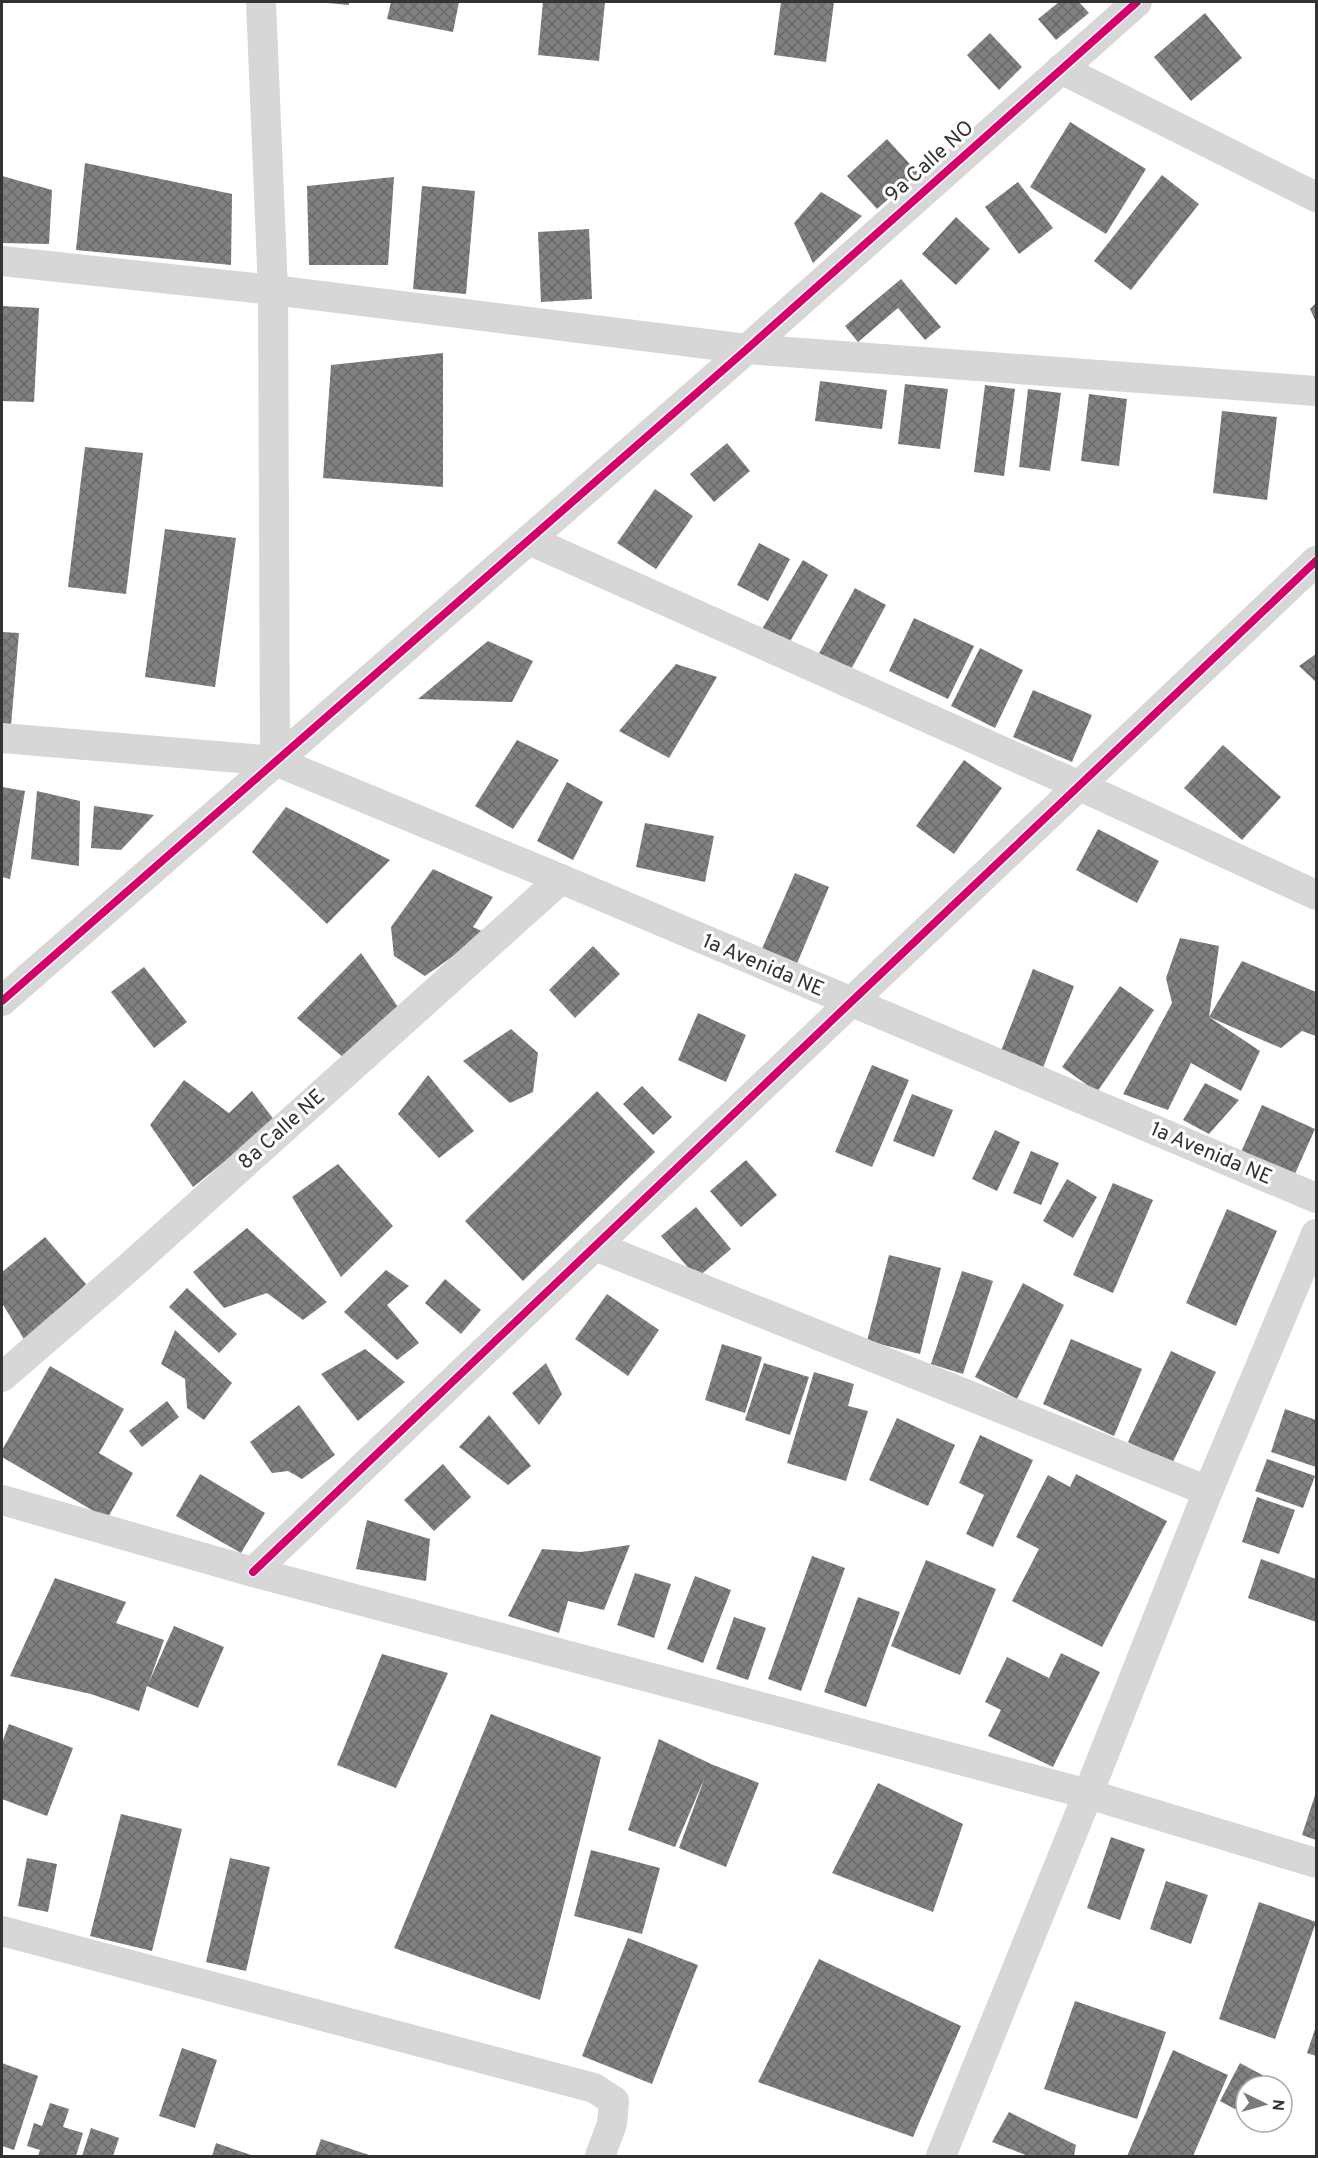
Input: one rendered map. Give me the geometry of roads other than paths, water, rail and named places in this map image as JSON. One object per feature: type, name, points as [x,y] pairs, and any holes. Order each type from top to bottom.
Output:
[{"type":"street","points":[[261,2],[273,290],[275,761]]},
{"type":"street","name":"9a Calle NO","points":[[2,1001],[530,540],[1137,2]]},
{"type":"street","points":[[1061,69],[1317,197]]},
{"type":"street","points":[[2,261],[273,290],[747,349],[1317,392]]},
{"type":"street","points":[[530,540],[1080,786],[1317,895]]},
{"type":"street","points":[[253,1572],[1317,561]]},
{"type":"street","name":"1a Avenida NE","points":[[2,738],[275,761],[1317,1198]]},
{"type":"street","name":"8a Calle NE","points":[[2,1377],[126,1270],[561,879]]},
{"type":"street","points":[[941,2157],[1208,1491],[1317,1234]]},
{"type":"street","points":[[595,1246],[1208,1491]]},
{"type":"street","points":[[2,1500],[253,1572],[1088,1794],[1317,1863]]},
{"type":"street","points":[[2,1931],[594,2088],[614,2101],[612,2124],[600,2157]]}]
